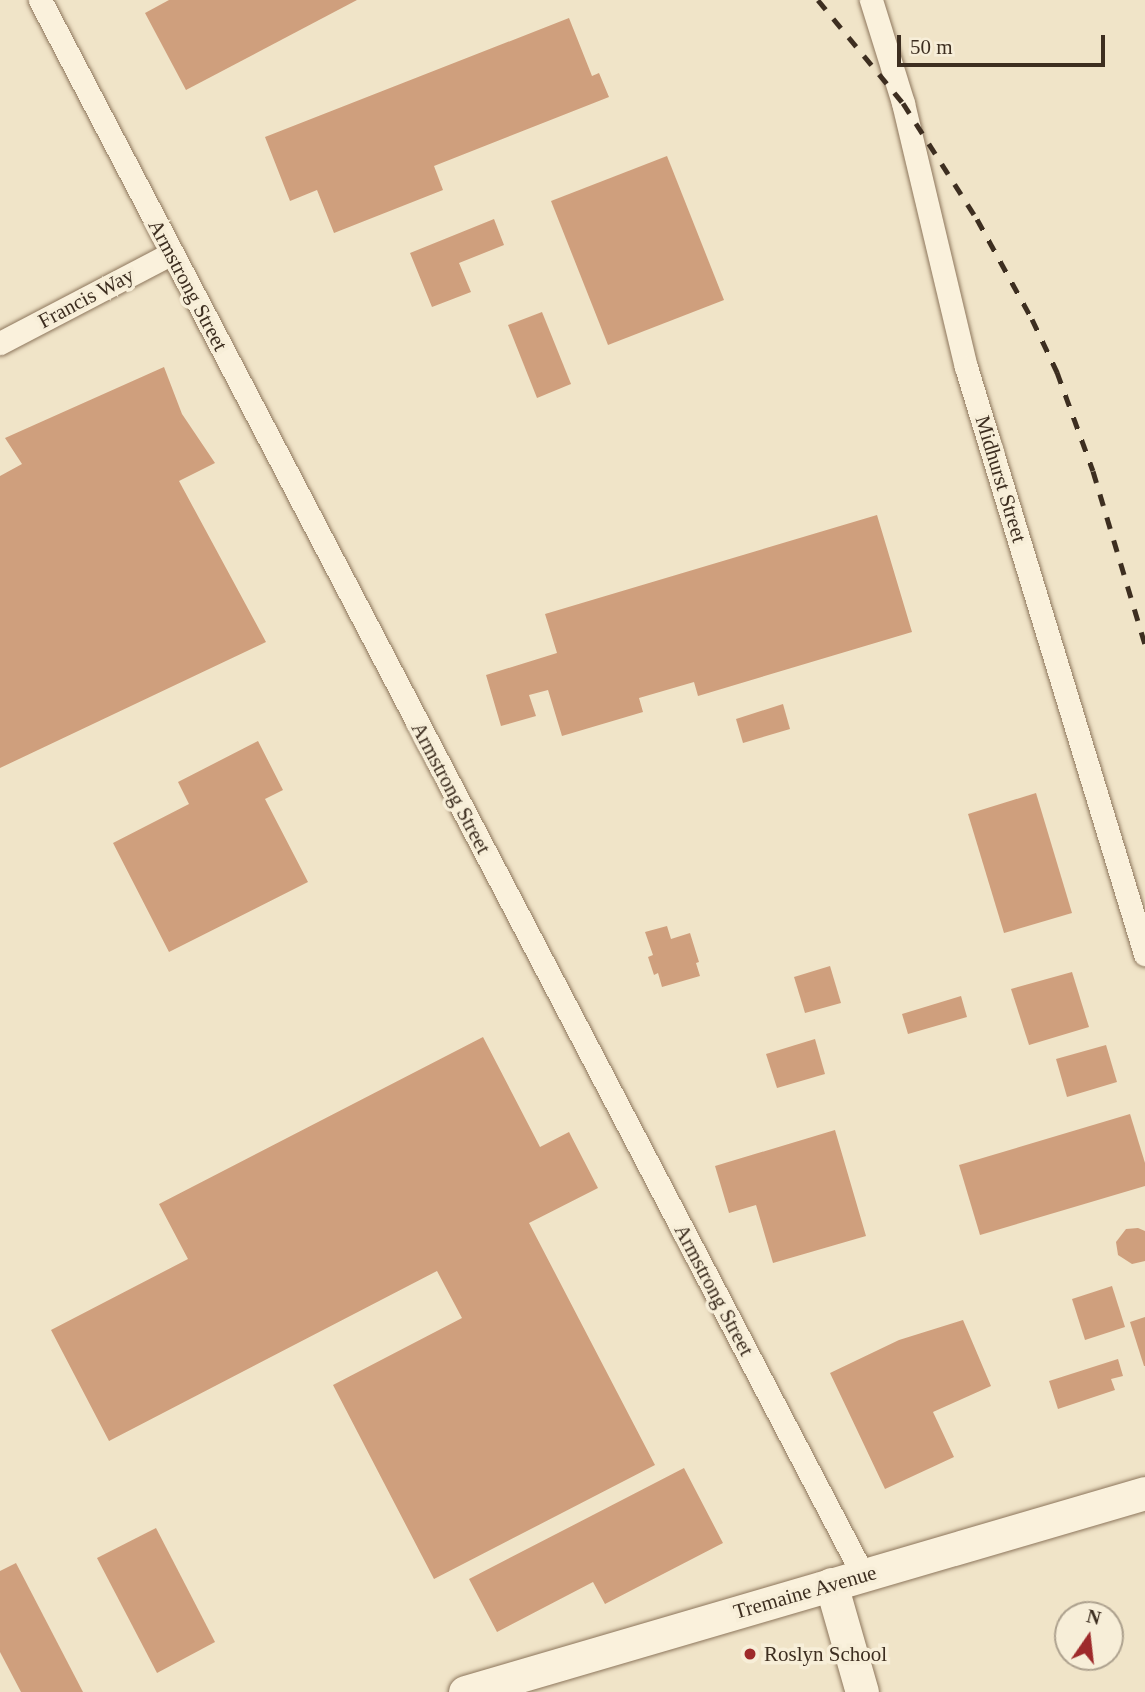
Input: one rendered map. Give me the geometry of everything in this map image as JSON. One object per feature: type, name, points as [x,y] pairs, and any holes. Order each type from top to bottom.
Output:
[{"type":"main road","name":"Tremaine Avenue","points":[[465,1692],[1145,1493]]},
{"type":"main road","points":[[831,1584],[862,1692]]},
{"type":"street","name":"Armstrong Street","points":[[40,0],[863,1575]]},
{"type":"street","name":"Midhurst Street","points":[[871,0],[903,103],[967,367],[1145,954]]},
{"type":"street","name":"Francis Way","points":[[0,343],[172,253]]},
{"type":"building","points":[[169,0],[357,0],[186,90],[145,13]]},
{"type":"building","points":[[569,18],[592,76],[599,73],[609,97],[434,166],[443,190],[334,233],[317,190],[290,201],[265,137]]},
{"type":"building","points":[[667,156],[724,300],[608,345],[551,201]]},
{"type":"building","points":[[494,219],[504,245],[459,263],[471,292],[432,307],[410,253]]},
{"type":"building","points":[[542,312],[571,384],[537,398],[508,325]]},
{"type":"building","points":[[164,367],[182,414],[215,463],[179,481],[266,642],[0,768],[0,476],[22,464],[5,438]]},
{"type":"building","points":[[877,515],[912,632],[698,696],[694,682],[639,698],[643,712],[562,736],[548,690],[529,695],[536,716],[501,726],[486,675],[557,653],[545,614]]},
{"type":"building","points":[[783,704],[790,729],[743,743],[736,719]]},
{"type":"building","points":[[258,741],[283,790],[265,799],[308,882],[169,952],[113,843],[189,804],[178,782]]},
{"type":"building","points":[[1036,793],[1072,913],[1004,933],[968,814]]},
{"type":"building","points":[[667,926],[671,939],[690,933],[699,962],[696,963],[700,976],[662,987],[658,973],[654,975],[648,957],[653,955],[645,932]]},
{"type":"building","points":[[830,966],[841,1003],[805,1013],[794,977]]},
{"type":"building","points":[[1072,972],[1089,1027],[1029,1045],[1011,989]]},
{"type":"building","points":[[961,996],[967,1017],[908,1034],[902,1014]]},
{"type":"building","points":[[483,1037],[540,1147],[569,1132],[598,1188],[529,1223],[655,1465],[434,1579],[333,1385],[462,1318],[437,1271],[109,1441],[51,1330],[188,1259],[159,1204]]},
{"type":"building","points":[[815,1039],[825,1074],[777,1088],[766,1054]]},
{"type":"building","points":[[1106,1045],[1117,1082],[1067,1097],[1056,1059]]},
{"type":"building","points":[[1130,1114],[1145,1163],[1145,1186],[980,1235],[959,1165]]},
{"type":"building","points":[[835,1130],[866,1236],[773,1263],[756,1205],[729,1213],[715,1166]]},
{"type":"building","points":[[1138,1228],[1145,1231],[1145,1261],[1132,1264],[1118,1255],[1116,1242],[1126,1229]]},
{"type":"building","points":[[1112,1286],[1125,1327],[1085,1340],[1072,1299]]},
{"type":"building","points":[[1145,1317],[1145,1366],[1144,1366],[1130,1322]]},
{"type":"building","points":[[963,1320],[991,1386],[933,1412],[954,1457],[885,1489],[830,1373],[899,1340]]},
{"type":"building","points":[[1118,1359],[1123,1376],[1111,1379],[1115,1390],[1058,1409],[1049,1381]]},
{"type":"building","points":[[684,1468],[723,1543],[605,1604],[593,1582],[497,1632],[469,1579]]},
{"type":"building","points":[[156,1528],[215,1642],[157,1673],[97,1558]]},
{"type":"building","points":[[16,1563],[83,1692],[21,1692],[0,1652],[0,1571]]},
{"type":"railway","points":[[818,0],[903,103],[977,219],[1032,319],[1057,372],[1093,471],[1145,644]]},
{"type":"place","name":"Roslyn School","points":[[750,1654]]}]
